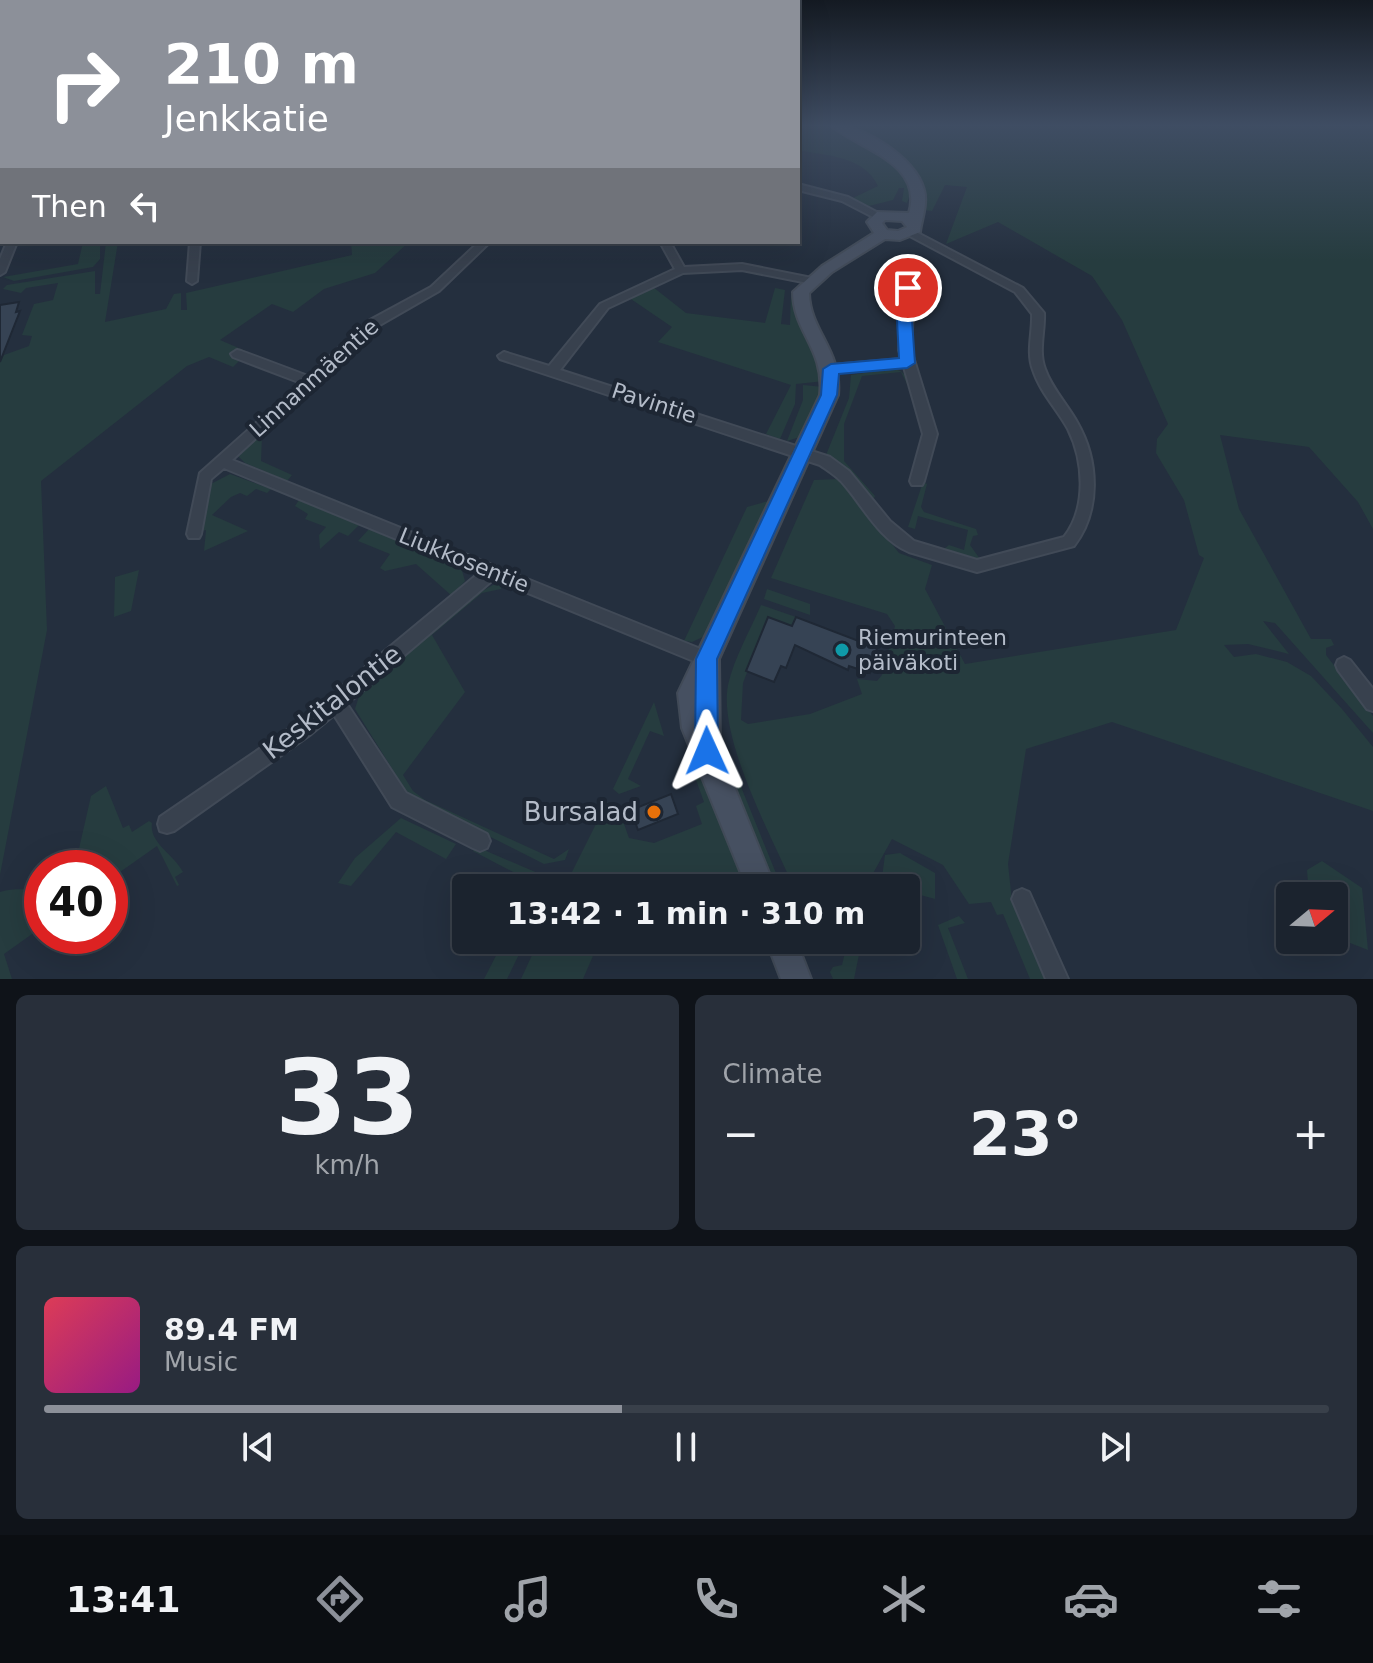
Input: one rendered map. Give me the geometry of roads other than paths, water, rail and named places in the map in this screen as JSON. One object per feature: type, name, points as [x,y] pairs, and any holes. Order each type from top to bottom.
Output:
[{"type":"street","points":[[907,170],[917,183],[922,201],[913,227]]},
{"type":"street","points":[[800,188],[845,199],[879,216],[896,214],[919,197]]},
{"type":"street","points":[[896,214],[913,227]]},
{"type":"street","points":[[879,216],[874,222],[882,234]]},
{"type":"street","points":[[553,370],[604,306],[681,270],[742,267],[813,281],[882,234],[913,227]]},
{"type":"street","name":"Pavintie","points":[[504,356],[803,452],[836,467],[901,542],[936,555],[977,566],[1056,548],[1080,532],[1086,512],[1083,457],[1076,432],[1036,364],[1038,313],[1019,290],[913,227]]},
{"type":"street","points":[[0,272],[11,244]]},
{"type":"street","points":[[192,281],[195,244]]},
{"type":"street","name":"Linnanmäentie","points":[[194,534],[205,477],[385,315],[435,289],[483,244]]},
{"type":"street","points":[[666,244],[681,270]]},
{"type":"street","points":[[755,874],[707,751],[707,659],[829,395],[831,369],[817,334],[812,310],[813,281]]},
{"type":"street","points":[[908,288],[905,320],[907,363],[930,434],[917,481]]},
{"type":"street","points":[[237,354],[309,381]]},
{"type":"street","points":[[831,369],[907,363]]},
{"type":"street","name":"Liukkosentie","points":[[221,461],[707,659]]},
{"type":"street","name":"Keskitalontie","points":[[167,824],[336,703],[491,572]]},
{"type":"street","points":[[1344,665],[1373,703]]},
{"type":"street","points":[[336,703],[399,800],[480,841]]},
{"type":"street","points":[[1022,899],[1057,979]]},
{"type":"street","points":[[786,954],[796,979]]},
{"type":"place","name":"Riemurinteen päiväkoti","points":[[842,650]]},
{"type":"place","name":"Bursalad","points":[[654,812]]}]
